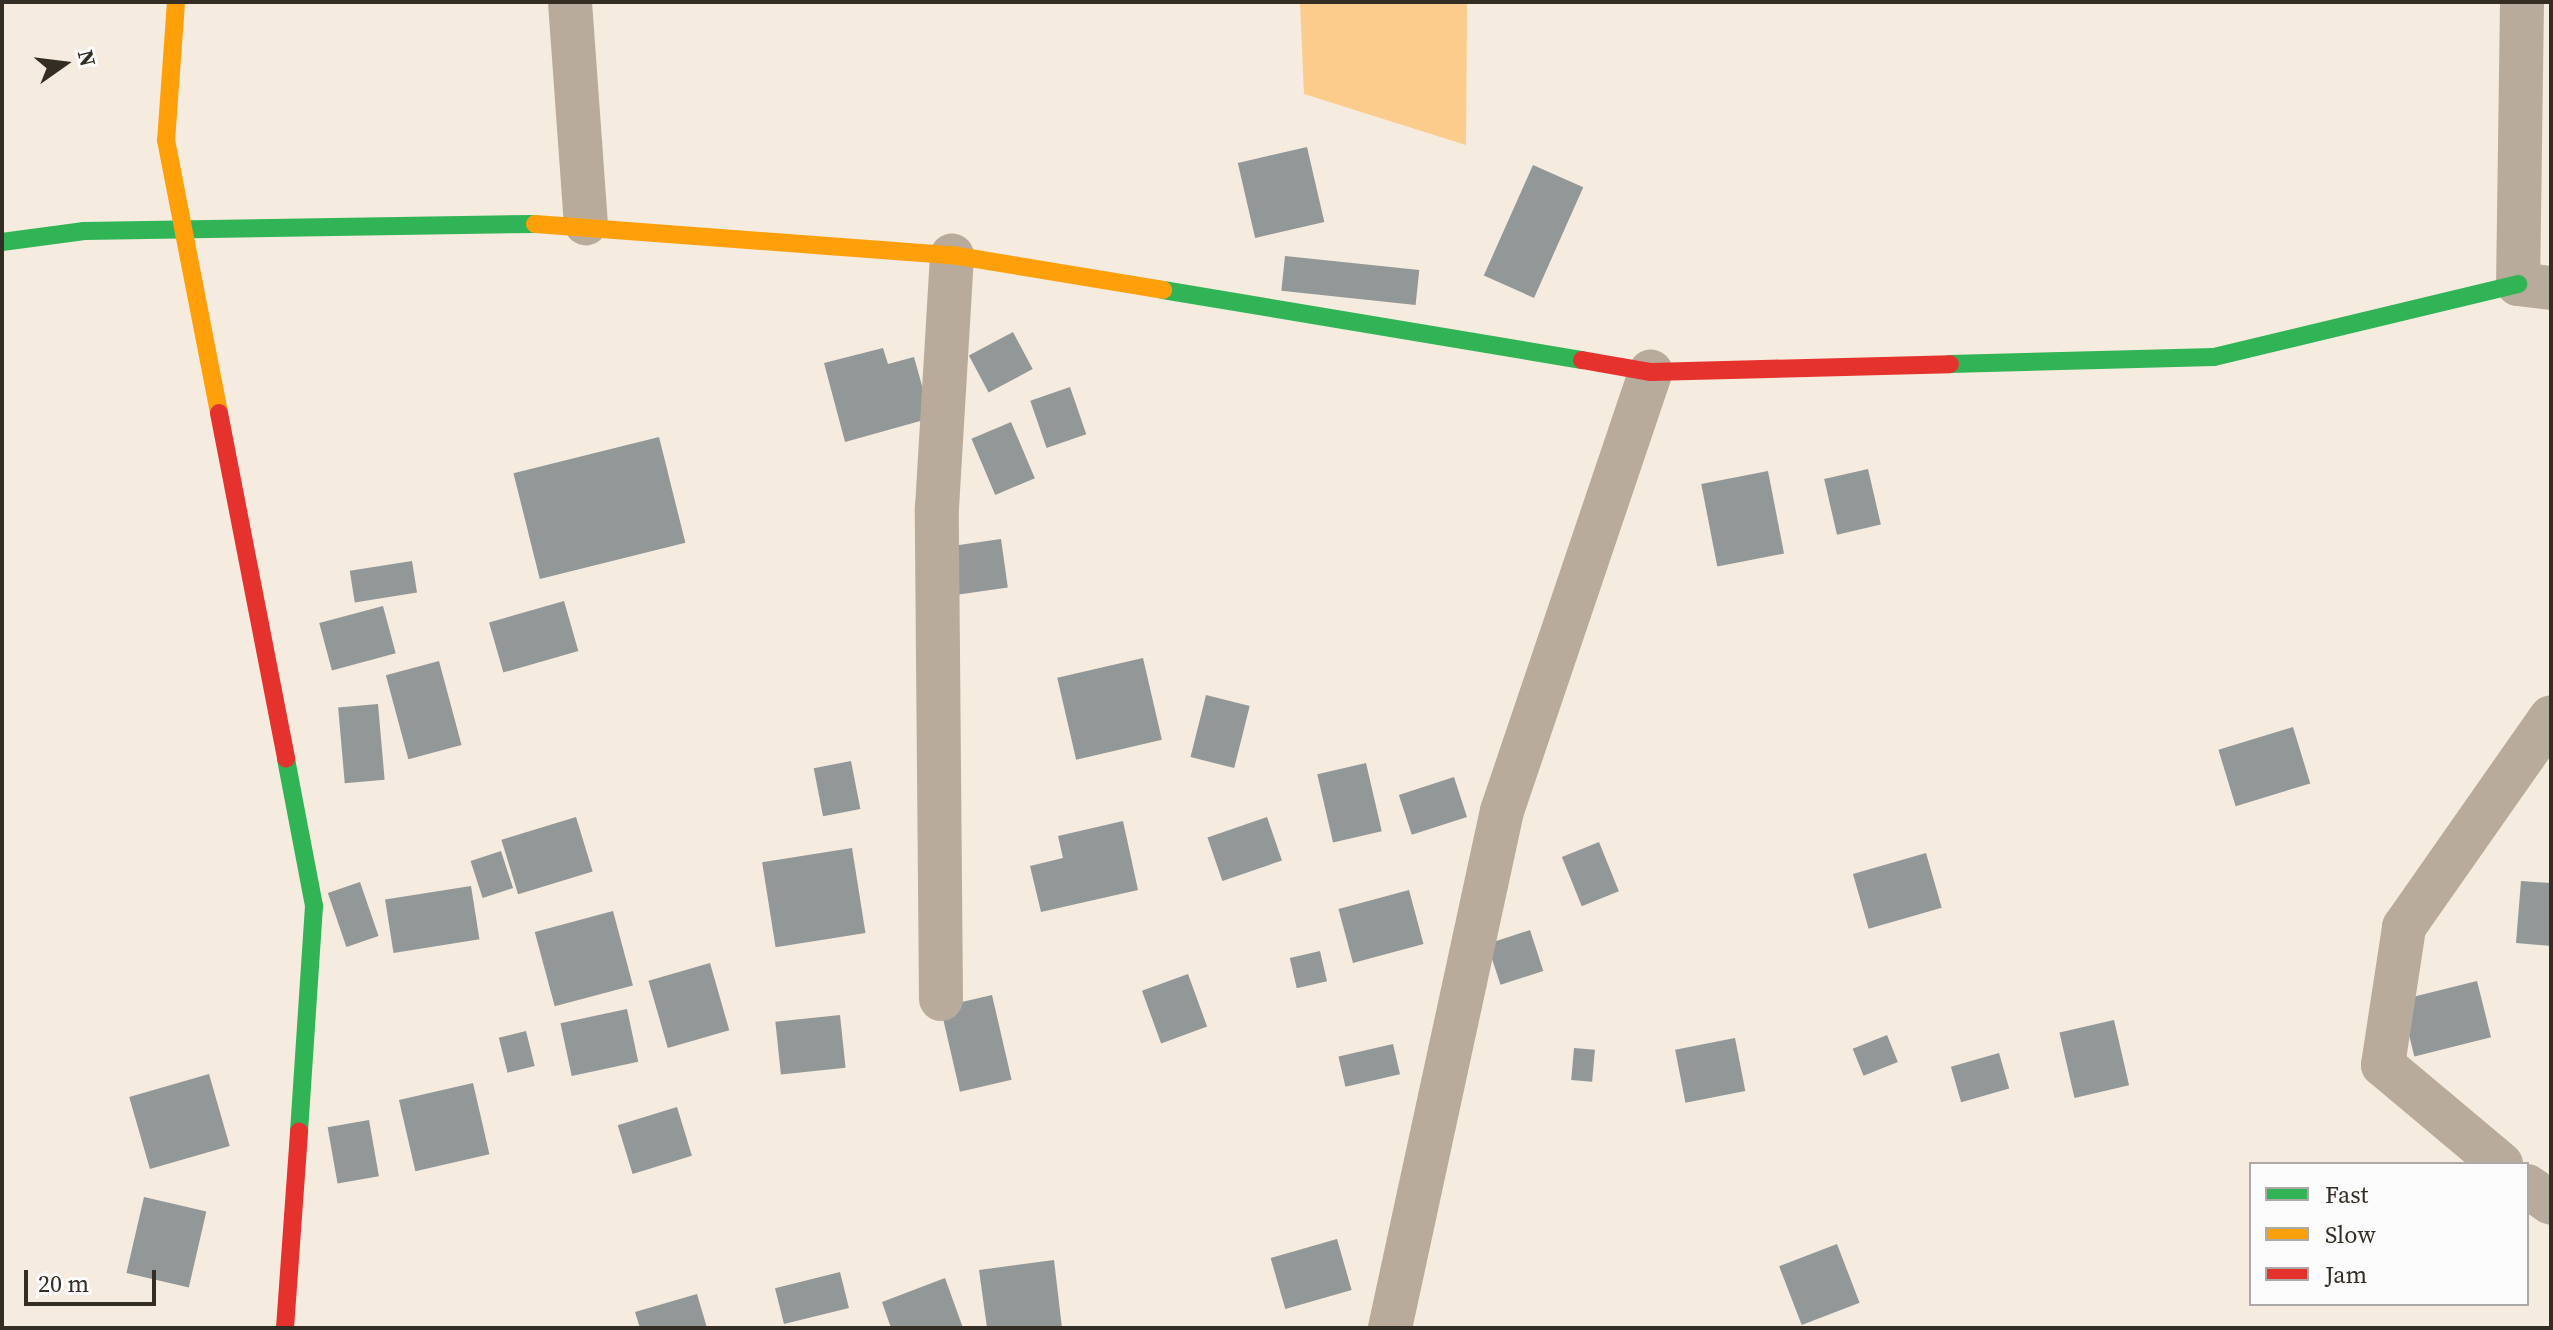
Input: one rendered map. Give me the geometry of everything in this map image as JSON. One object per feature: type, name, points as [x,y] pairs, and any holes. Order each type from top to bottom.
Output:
[{"type":"street","points":[[176,2],[166,140],[314,906],[285,1328]]},
{"type":"street","points":[[570,2],[586,223]]},
{"type":"street","points":[[2,242],[184,229],[586,223],[952,255],[1651,372],[2214,357],[2534,286],[2537,92],[2522,2]]},
{"type":"street","points":[[941,999],[937,508],[952,255]]},
{"type":"street","points":[[1390,1328],[1502,811],[1651,372]]},
{"type":"street","points":[[2499,1162],[2383,1065],[2404,927],[2551,717]]},
{"type":"street","points":[[2529,1187],[2551,1203]]},
{"type":"shaded area","points":[[1300,2],[1467,2],[1466,145],[1304,94]]},
{"type":"building","points":[[1307,147],[1324,222],[1255,238],[1238,163]]},
{"type":"building","points":[[1533,165],[1583,187],[1534,298],[1484,276]]},
{"type":"building","points":[[1285,256],[1419,270],[1416,305],[1281,291]]},
{"type":"building","points":[[1013,332],[1033,369],[989,393],[969,355]]},
{"type":"building","points":[[883,348],[888,364],[914,357],[931,418],[845,442],[824,363]]},
{"type":"building","points":[[1070,387],[1086,434],[1047,448],[1030,401]]},
{"type":"building","points":[[1011,422],[1035,478],[995,495],[971,439]]},
{"type":"building","points":[[659,437],[685,543],[540,579],[513,473]]},
{"type":"building","points":[[1868,469],[1881,525],[1837,535],[1824,479]]},
{"type":"building","points":[[1768,471],[1784,553],[1717,566],[1701,484]]},
{"type":"building","points":[[1001,539],[1008,588],[955,595],[949,546]]},
{"type":"building","points":[[412,561],[417,593],[355,602],[350,571]]},
{"type":"building","points":[[564,601],[578,651],[503,672],[489,622]]},
{"type":"building","points":[[383,606],[396,653],[332,670],[319,623]]},
{"type":"building","points":[[1143,658],[1162,740],[1076,760],[1057,678]]},
{"type":"building","points":[[439,661],[462,745],[408,759],[386,675]]},
{"type":"building","points":[[1206,695],[1250,706],[1234,768],[1191,757]]},
{"type":"building","points":[[378,704],[385,780],[345,783],[338,707]]},
{"type":"building","points":[[2293,727],[2310,783],[2236,806],[2218,750]]},
{"type":"building","points":[[851,761],[860,809],[823,816],[814,768]]},
{"type":"building","points":[[1366,763],[1382,831],[1333,842],[1317,774]]},
{"type":"building","points":[[1454,777],[1467,817],[1412,835],[1399,795]]},
{"type":"building","points":[[576,817],[593,872],[518,894],[501,840]]},
{"type":"building","points":[[1267,817],[1282,860],[1222,881],[1207,838]]},
{"type":"building","points":[[1123,821],[1138,890],[1041,912],[1030,866],[1063,858],[1058,836]]},
{"type":"building","points":[[1599,842],[1619,891],[1582,906],[1562,857]]},
{"type":"building","points":[[852,848],[865,933],[776,947],[762,862]]},
{"type":"building","points":[[501,851],[513,888],[483,898],[471,861]]},
{"type":"building","points":[[1926,853],[1942,908],[1869,929],[1853,874]]},
{"type":"building","points":[[2521,881],[2551,883],[2551,946],[2516,943]]},
{"type":"building","points":[[360,882],[379,936],[346,947],[328,893]]},
{"type":"building","points":[[471,886],[479,939],[394,953],[385,900]]},
{"type":"building","points":[[1409,890],[1423,944],[1353,963],[1338,909]]},
{"type":"building","points":[[613,911],[633,985],[555,1006],[535,932]]},
{"type":"building","points":[[1530,930],[1543,971],[1500,985],[1487,944]]},
{"type":"building","points":[[1320,951],[1327,981],[1297,988],[1290,958]]},
{"type":"building","points":[[710,963],[729,1030],[668,1048],[648,981]]},
{"type":"building","points":[[1188,974],[1207,1027],[1161,1043],[1142,991]]},
{"type":"building","points":[[2477,981],[2491,1037],[2414,1056],[2400,1000]]},
{"type":"building","points":[[992,995],[1012,1080],[960,1092],[940,1007]]},
{"type":"building","points":[[627,1009],[638,1062],[572,1076],[560,1023]]},
{"type":"building","points":[[840,1015],[846,1068],[781,1075],[775,1022]]},
{"type":"building","points":[[2114,1020],[2129,1085],[2075,1098],[2059,1033]]},
{"type":"building","points":[[526,1031],[535,1066],[508,1073],[499,1038]]},
{"type":"building","points":[[1887,1035],[1898,1062],[1864,1076],[1853,1049]]},
{"type":"building","points":[[1735,1038],[1745,1091],[1685,1103],[1675,1050]]},
{"type":"building","points":[[1393,1044],[1400,1074],[1345,1087],[1338,1057]]},
{"type":"building","points":[[1574,1048],[1595,1050],[1592,1082],[1571,1080]]},
{"type":"building","points":[[1999,1053],[2009,1089],[1961,1102],[1951,1067]]},
{"type":"building","points":[[209,1074],[230,1146],[150,1169],[129,1097]]},
{"type":"building","points":[[473,1083],[489,1154],[415,1171],[399,1100]]},
{"type":"building","points":[[677,1107],[692,1156],[633,1174],[618,1125]]},
{"type":"building","points":[[369,1120],[379,1176],[338,1183],[328,1127]]},
{"type":"building","points":[[144,1197],[206,1211],[189,1287],[126,1273]]},
{"type":"building","points":[[1337,1239],[1352,1290],[1285,1309],[1271,1258]]},
{"type":"building","points":[[1837,1244],[1860,1303],[1802,1325],[1779,1266]]},
{"type":"building","points":[[1054,1260],[1062,1328],[987,1328],[979,1270]]},
{"type":"building","points":[[840,1272],[849,1308],[784,1324],[775,1288]]},
{"type":"building","points":[[945,1278],[963,1328],[891,1328],[882,1302]]},
{"type":"building","points":[[697,1294],[707,1328],[640,1328],[635,1312]]},
{"type":"traffic: fast","points":[[2,242],[84,231],[535,224]]},
{"type":"traffic: fast","points":[[1950,364],[2214,357],[2518,284]]},
{"type":"traffic: fast","points":[[1163,290],[1582,360]]},
{"type":"traffic: fast","points":[[286,759],[314,906],[299,1131]]},
{"type":"traffic: slow","points":[[176,2],[166,140],[219,413]]},
{"type":"traffic: slow","points":[[535,224],[952,255],[1163,290]]},
{"type":"traffic: jam","points":[[1582,360],[1651,372],[1950,364]]},
{"type":"traffic: jam","points":[[219,413],[286,759]]},
{"type":"traffic: jam","points":[[285,1328],[299,1131]]}]
